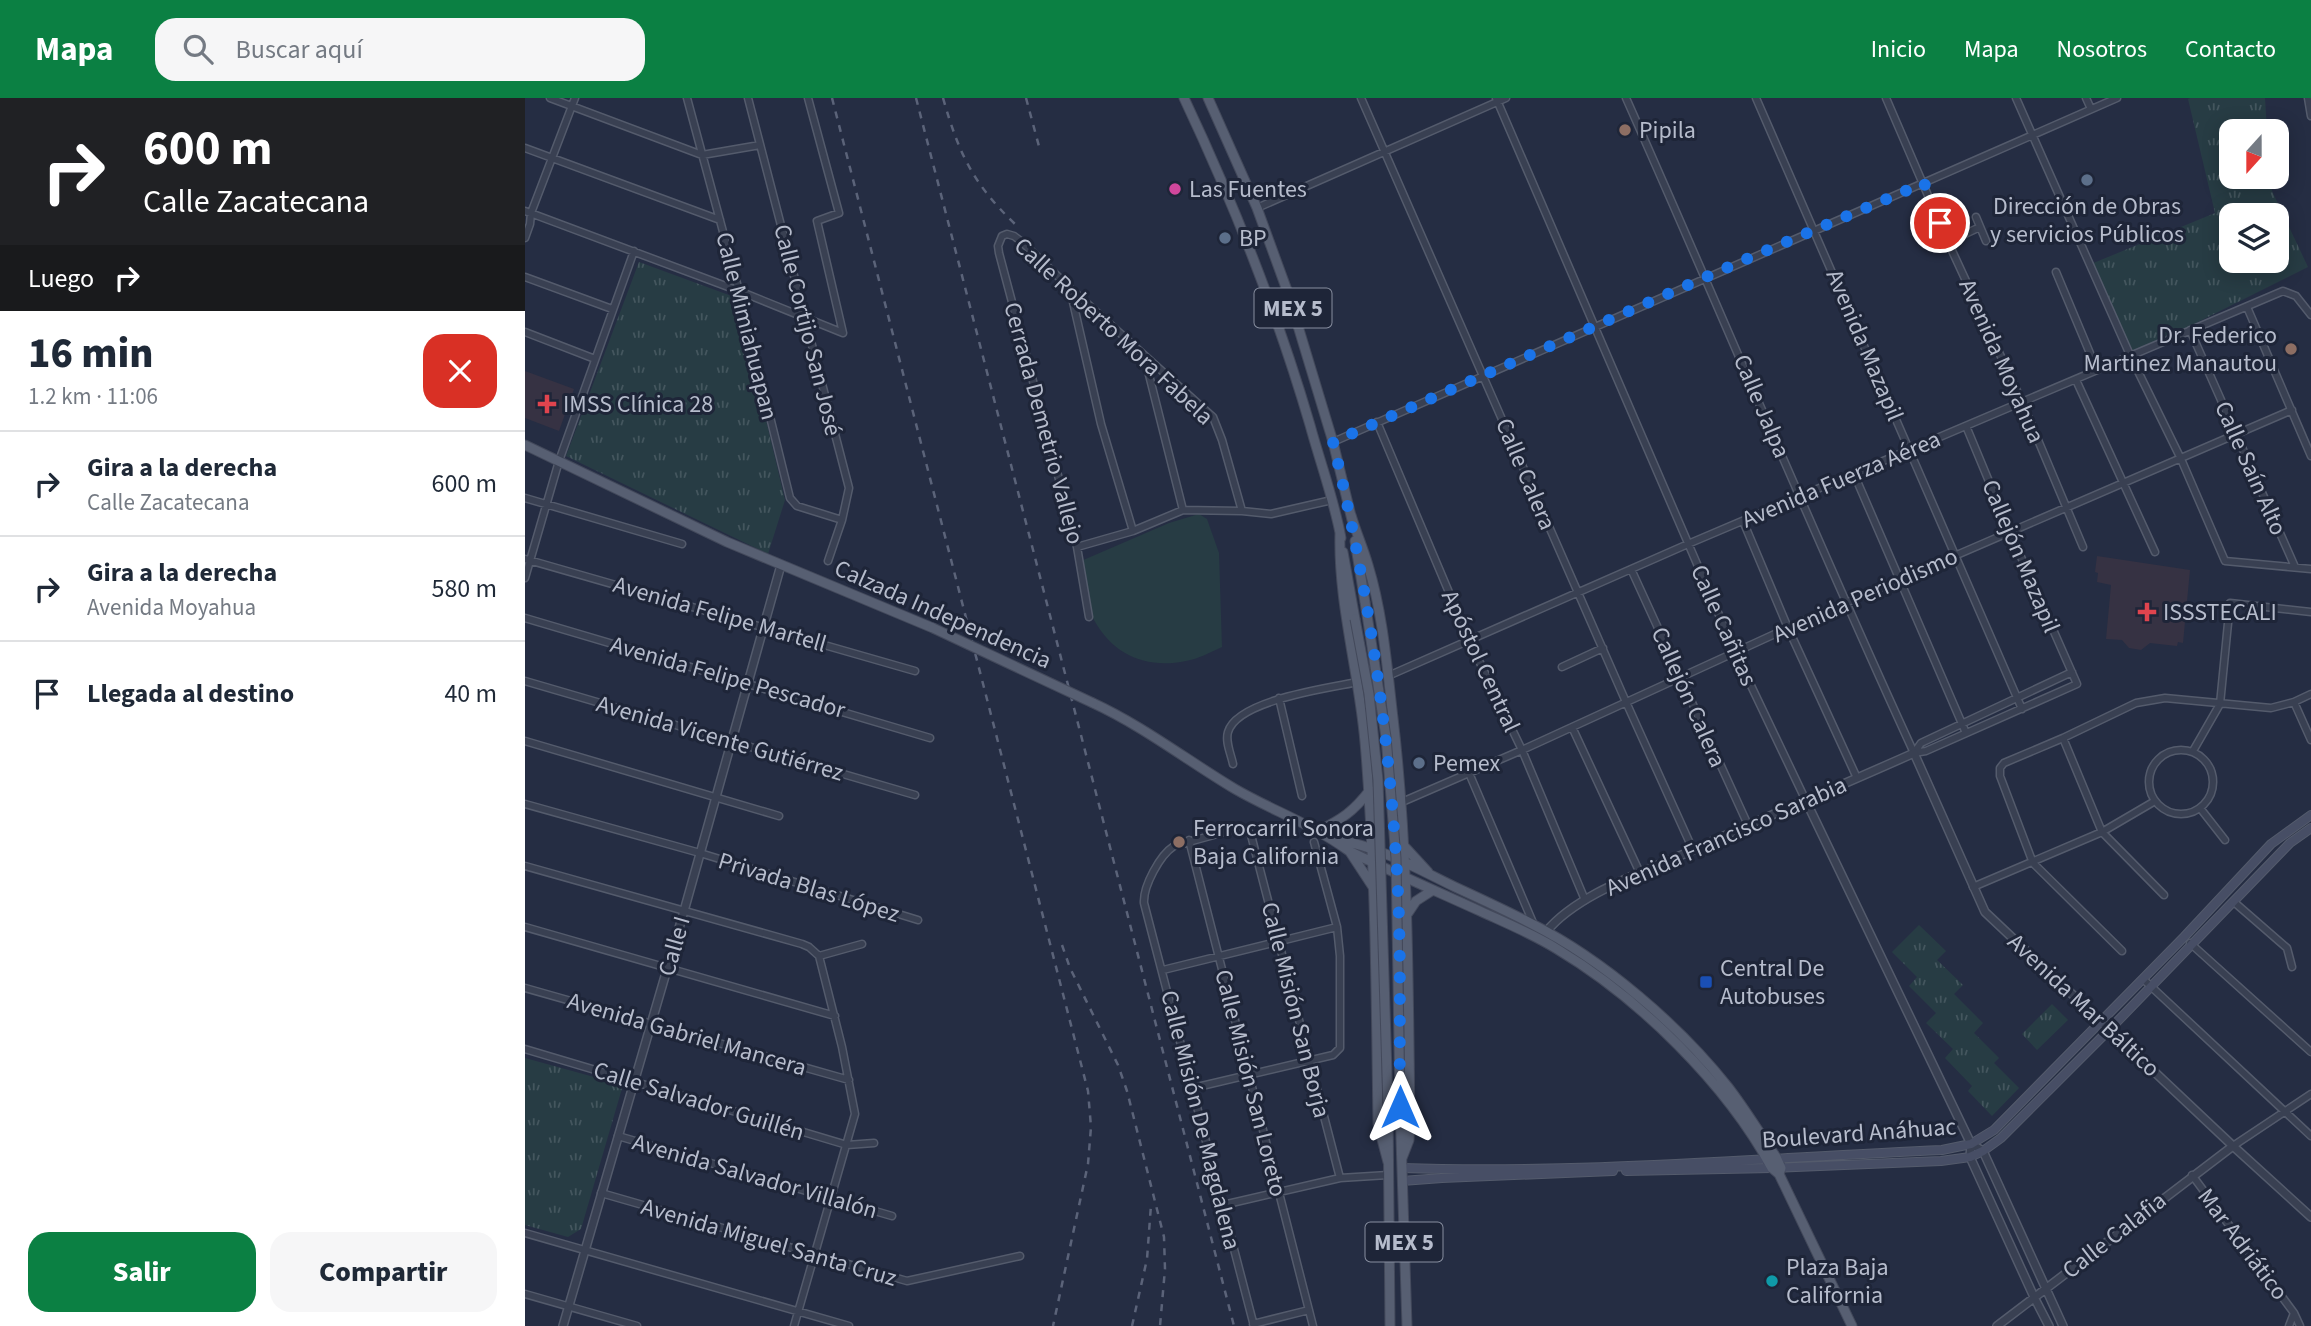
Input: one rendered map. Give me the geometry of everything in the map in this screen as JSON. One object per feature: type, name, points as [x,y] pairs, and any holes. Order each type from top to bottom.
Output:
[{"type":"main road","name":"MEX 5","points":[[1184,98],[1225,188],[1292,361],[1340,533],[1369,694],[1378,780],[1388,1106],[1390,1326]]},
{"type":"main road","name":"MEX 5","points":[[1208,98],[1257,208],[1304,342],[1351,515],[1386,737],[1397,858],[1400,1107],[1407,1326]]},
{"type":"main road","name":"Calzada Independencia","points":[[525,445],[727,542],[933,628],[1116,713],[1239,792],[1318,831],[1372,862],[1557,949],[1632,1004],[1682,1050],[1727,1101],[1775,1165]]},
{"type":"main road","points":[[1351,515],[1369,566],[1388,676],[1402,802],[1407,878],[1410,1123],[1408,1145],[1402,1163]]},
{"type":"main road","points":[[1340,533],[1339,571],[1358,681],[1370,790],[1378,1124],[1388,1162]]},
{"type":"main road","points":[[1318,831],[1347,816],[1370,790]]},
{"type":"main road","name":"Boulevard Anáhuac","points":[[1402,1181],[1775,1165],[1942,1150],[1971,1144],[1994,1130],[2102,1022],[2271,844],[2311,815]]},
{"type":"main road","name":"Boulevard Anáhuac","points":[[1402,1163],[1473,1170],[1941,1161],[1970,1157],[2001,1138],[2290,843],[2311,828]]},
{"type":"main road","name":"Calzada Independencia","points":[[1333,839],[1352,842],[1406,863],[1534,925],[1620,982],[1657,1012],[1728,1087],[1775,1165],[1852,1326]]},
{"type":"main road","points":[[1405,847],[1432,876]]},
{"type":"main road","points":[[1349,850],[1374,887]]},
{"type":"main road","points":[[1407,918],[1413,904],[1433,890]]},
{"type":"street","points":[[550,98],[702,155],[760,145]]},
{"type":"street","points":[[525,219],[576,98]]},
{"type":"street","name":"Calle Mimiahuapan","points":[[687,98],[739,291],[790,498],[797,506],[842,520]]},
{"type":"street","name":"Calle Cortijo San José","points":[[748,98],[849,488],[842,520],[828,561]]},
{"type":"street","points":[[528,212],[843,333],[817,221],[839,213],[808,98]]},
{"type":"street","name":"Calle Calera","points":[[1361,98],[1693,850]]},
{"type":"street","points":[[1257,208],[1506,98]]},
{"type":"street","name":"Calle Jalpa","points":[[1626,98],[1706,277],[1846,605],[1914,753]]},
{"type":"street","name":"Avenida Mazapil","points":[[1756,98],[2022,709]]},
{"type":"street","name":"Avenida Moyahua","points":[[1886,98],[1948,242],[2022,402],[2083,547]]},
{"type":"street","points":[[2016,98],[2225,561],[2311,569]]},
{"type":"street","points":[[2086,98],[2091,109]]},
{"type":"street","points":[[1333,442],[2117,98]]},
{"type":"street","points":[[2308,98],[2311,116]]},
{"type":"street","name":"Calle Cañitas","points":[[1497,100],[1735,652],[1971,1144]]},
{"type":"street","points":[[525,148],[720,220]]},
{"type":"street","points":[[525,238],[528,212]]},
{"type":"street","points":[[1976,217],[1986,241]]},
{"type":"street","points":[[1948,242],[1980,227]]},
{"type":"street","name":"Calle Roberto Mora Fabela","points":[[1007,234],[1032,250],[1070,288],[1213,417],[1242,511]]},
{"type":"street","name":"Cerrada Demetrio Vallejo","points":[[1007,234],[999,241],[999,253],[1077,547],[1089,617]]},
{"type":"street","points":[[525,578],[527,559],[559,461],[634,251]]},
{"type":"street","points":[[2056,272],[2098,370]]},
{"type":"street","points":[[525,277],[612,309]]},
{"type":"street","points":[[1070,288],[1101,424],[1133,531]]},
{"type":"street","name":"Avenida Fuerza Aérea","points":[[1388,676],[1688,544],[2283,291],[2296,296],[2311,315]]},
{"type":"street","points":[[2246,307],[2309,445],[2311,456]]},
{"type":"street","name":"Calle Saín Alto","points":[[2190,330],[2295,567]]},
{"type":"street","points":[[525,332],[594,359]]},
{"type":"street","points":[[1143,353],[1183,510]]},
{"type":"street","points":[[2076,380],[2155,552]]},
{"type":"street","name":"Avenida Periodismo","points":[[1402,802],[1681,679],[1789,628],[2292,410]]},
{"type":"street","name":"Apóstol Central","points":[[1377,422],[1470,642],[1522,750],[1585,900]]},
{"type":"street","name":"Callejón Mazapil","points":[[1966,426],[2077,684]]},
{"type":"street","points":[[1854,474],[1966,733]]},
{"type":"street","points":[[525,498],[682,544]]},
{"type":"street","points":[[1077,547],[1133,531],[1183,510],[1271,514],[1332,500]]},
{"type":"street","points":[[1743,521],[1857,778]]},
{"type":"street","name":"Avenida Felipe Martell","points":[[527,559],[915,671]]},
{"type":"street","name":"Calle I","points":[[563,1326],[781,565]]},
{"type":"street","name":"Callejón Calera","points":[[1631,569],[1748,825]]},
{"type":"street","points":[[2193,751],[2220,704],[2230,603],[2311,612]]},
{"type":"street","name":"Avenida Felipe Pescador","points":[[525,618],[930,738]]},
{"type":"street","points":[[1562,667],[1603,648]]},
{"type":"street","name":"Avenida Francisco Sarabia","points":[[1914,753],[1921,743],[2072,673]]},
{"type":"street","name":"Avenida Vicente Gutiérrez","points":[[525,681],[915,795]]},
{"type":"street","points":[[1233,764],[1227,733],[1232,724],[1257,706],[1279,698],[1358,681]]},
{"type":"street","name":"Avenida Francisco Sarabia","points":[[1546,932],[1559,917],[1585,900],[1640,873],[2077,684]]},
{"type":"street","points":[[2122,951],[2033,863],[2000,776],[2000,768],[2004,763],[2136,703],[2165,698],[2271,708],[2311,694]]},
{"type":"street","points":[[1279,698],[1303,796]]},
{"type":"street","points":[[2294,702],[2311,740]]},
{"type":"street","points":[[1572,727],[1640,873]]},
{"type":"street","points":[[2063,738],[2102,832],[2164,895]]},
{"type":"street","points":[[525,741],[779,816]]},
{"type":"street","points":[[2172,751],[2193,751],[2208,764],[2214,783],[2212,793],[2200,808],[2181,814],[2171,813],[2155,801],[2150,792],[2149,782],[2155,762],[2172,751]]},
{"type":"street","name":"Avenida Mar Báltico","points":[[1914,753],[1985,912],[2311,1217]]},
{"type":"street","points":[[1469,773],[1534,925]]},
{"type":"street","points":[[1973,887],[2102,832],[2155,801]]},
{"type":"street","name":"Privada Blas López","points":[[525,804],[700,853],[918,920]]},
{"type":"street","points":[[2200,808],[2225,840]]},
{"type":"street","name":"Calle Misión San Borja","points":[[1189,841],[1239,828],[1249,831],[1254,841],[1340,1178]]},
{"type":"street","name":"Calle Misión De Magdalena","points":[[1189,841],[1170,848],[1148,881],[1144,897],[1254,1325]]},
{"type":"street","name":"Calle Misión San Loreto","points":[[1189,841],[1314,1326]]},
{"type":"street","points":[[1193,1088],[1338,1052],[1340,956],[1336,926],[1314,842]]},
{"type":"street","points":[[525,866],[802,944],[819,956],[835,1016],[855,1114],[794,1326]]},
{"type":"street","points":[[2234,902],[2287,948],[2292,967]]},
{"type":"street","points":[[1163,970],[1278,943],[1336,926]]},
{"type":"street","points":[[525,927],[835,1016]]},
{"type":"street","points":[[2184,937],[2311,1052]]},
{"type":"street","name":"Privada Blas López","points":[[819,956],[862,944]]},
{"type":"street","points":[[2143,979],[2311,1136]]},
{"type":"street","name":"Avenida Gabriel Mancera","points":[[525,988],[849,1080]]},
{"type":"street","name":"Calle Salvador Guillén","points":[[525,1049],[848,1145],[874,1143]]},
{"type":"street","points":[[2233,1146],[2311,1094]]},
{"type":"street","name":"Avenida Salvador Villalón","points":[[618,1136],[892,1216]]},
{"type":"street","points":[[2049,1326],[2033,1297],[1970,1157],[1971,1144],[1983,1151],[2063,1326]]},
{"type":"street","name":"Calle Calafia","points":[[2002,1325],[2033,1297],[2233,1146]]},
{"type":"street","points":[[1223,1205],[1340,1178],[1388,1175]]},
{"type":"street","name":"Mar Adriático","points":[[2192,1175],[2294,1313],[2300,1326]]},
{"type":"street","name":"Avenida Miguel Santa Cruz","points":[[601,1193],[912,1282],[1020,1256]]},
{"type":"street","points":[[525,1233],[849,1326]]},
{"type":"street","points":[[525,1294],[637,1326]]},
{"type":"street","points":[[1254,1325],[1310,1310]]},
{"type":"street","name":"Mar Adriático","points":[[2289,1326],[2294,1313]]},
{"type":"shaded area","name":"IMSS Clínica 28","points":[[525,371],[574,389],[559,431],[525,418]]},
{"type":"shaded area","name":"ISSSTECALI","points":[[2097,556],[2190,570],[2183,643],[2178,642],[2177,646],[2150,643],[2141,650],[2129,648],[2122,640],[2106,639],[2111,585],[2097,582]]},
{"type":"green space","points":[[2265,98],[2266,119],[2219,119],[2219,189],[2272,189],[2278,203],[2219,203],[2219,273],[2289,273],[2289,227],[2308,267],[2132,355],[2091,264],[2215,213],[2188,99]]},
{"type":"green space","points":[[639,262],[737,298],[785,500],[768,554],[566,456]]},
{"type":"green space","points":[[1199,514],[1207,519],[1219,553],[1222,647],[1195,659],[1172,663],[1145,661],[1133,657],[1111,643],[1094,620],[1081,561],[1169,523]]},
{"type":"green space","points":[[1919,925],[1946,951],[1937,960],[1963,985],[1954,994],[1983,1023],[1974,1033],[1999,1058],[1994,1063],[2019,1088],[1992,1116],[1968,1091],[1972,1086],[1945,1058],[1953,1049],[1926,1023],[1936,1013],[1909,986],[1917,977],[1892,952]]},
{"type":"green space","points":[[2052,1004],[2068,1020],[2037,1050],[2022,1034]]},
{"type":"green space","points":[[525,1058],[623,1085],[581,1229],[568,1237],[525,1225]]},
{"type":"railway","points":[[832,98],[1088,1091],[1091,1127],[1088,1164],[1053,1326]]},
{"type":"railway","points":[[916,98],[1234,1326]]},
{"type":"railway","points":[[943,98],[955,136],[969,167],[989,196],[1016,225]]},
{"type":"railway","points":[[1026,98],[1040,150]]},
{"type":"railway","points":[[1062,945],[1070,968],[1118,1065],[1127,1091],[1164,1237],[1165,1269],[1160,1326]]},
{"type":"railway","points":[[1132,1326],[1147,1259],[1151,1205]]},
{"type":"place","name":"Pipila","points":[[1625,130]]},
{"type":"place","name":"Dirección de Obras y servicios Públicos","points":[[2087,180]]},
{"type":"place","name":"Las Fuentes","points":[[1175,189]]},
{"type":"place","name":"BP","points":[[1225,238]]},
{"type":"place","name":"Dr. Federico Martinez Manautou","points":[[2291,349]]},
{"type":"place","name":"IMSS Clínica 28","points":[[547,404]]},
{"type":"place","name":"ISSSTECALI","points":[[2147,612]]},
{"type":"place","name":"Pemex","points":[[1419,763]]},
{"type":"place","name":"Ferrocarril Sonora Baja California","points":[[1179,842]]},
{"type":"place","name":"Central De Autobuses","points":[[1706,982]]},
{"type":"place","name":"Plaza Baja California","points":[[1772,1281]]},
{"type":"route","points":[[1400,1107],[1397,858],[1386,737],[1351,515],[1333,442],[1924,183],[1940,223]]}]
